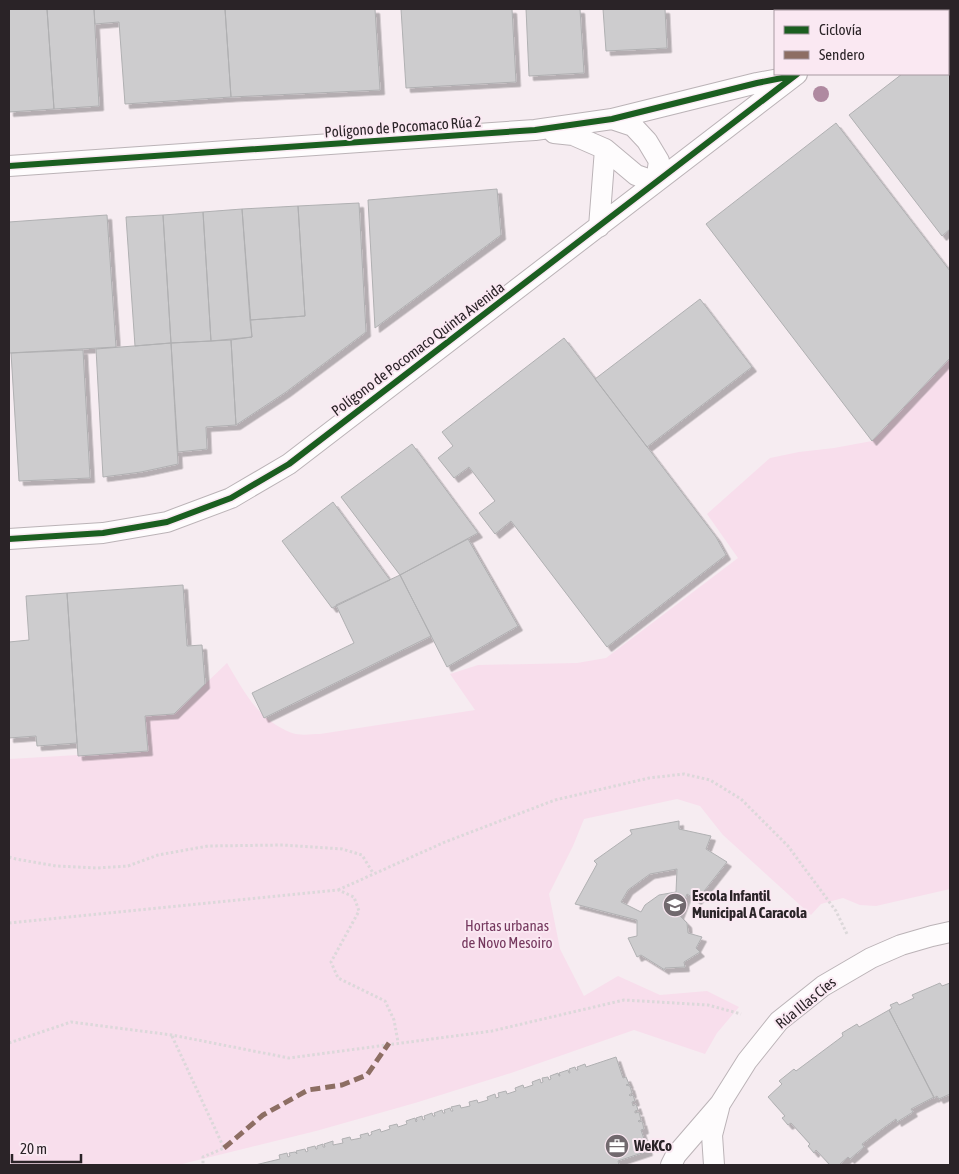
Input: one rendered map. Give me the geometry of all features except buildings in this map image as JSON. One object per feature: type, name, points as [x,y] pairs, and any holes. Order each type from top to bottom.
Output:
[{"type":"street","name":"Polígono de Pocomaco Rúa 2","points":[[9,166],[535,130],[612,119],[795,75]]},
{"type":"street","name":"Polígono de Pocomaco Quinta Avenida","points":[[9,539],[103,533],[167,522],[232,498],[289,464],[795,75]]},
{"type":"street","points":[[612,119],[632,126],[647,141],[659,161],[656,182]]},
{"type":"street","name":"Polígono de Pocomaco Rúa 2","points":[[535,130],[573,135],[604,149],[636,174],[656,182]]},
{"type":"street","points":[[598,226],[604,149]]},
{"type":"street","name":"Rúa Illas Cíes","points":[[671,1165],[676,1155],[720,1104],[747,1061],[779,1021],[823,986],[871,958],[901,945],[950,932]]},
{"type":"street","name":"Rúa Illas Cíes","points":[[714,1165],[712,1135],[720,1104]]},
{"type":"path","points":[[9,923],[338,890],[372,873],[445,842],[555,800],[650,778],[684,774],[710,780],[741,799],[788,846],[836,911],[847,934]]},
{"type":"path","points":[[9,857],[56,866],[97,868],[128,866],[158,855],[208,846],[283,845],[342,849],[362,856],[372,873]]},
{"type":"path","points":[[338,890],[354,897],[359,911],[331,962],[338,978],[385,1001],[394,1020],[398,1042]]},
{"type":"path","points":[[9,1043],[71,1022],[172,1036],[289,1058],[492,1031],[624,1000],[708,1005],[741,1014]]},
{"type":"path","points":[[172,1036],[224,1148],[202,1157],[203,1165]]},
{"type":"green space","name":"Hortas urbanas de Novo Mesoiro","points":[[950,358],[950,889],[876,906],[860,905],[843,898],[821,904],[811,915],[723,835],[700,806],[677,799],[584,819],[549,894],[560,949],[584,996],[618,976],[660,995],[707,991],[739,1007],[717,1033],[705,1054],[634,1030],[511,1073],[415,1103],[316,1131],[178,1165],[9,1165],[9,759],[147,751],[145,716],[174,714],[227,663],[261,713],[270,721],[292,733],[306,735],[475,710],[450,674],[478,665],[577,663],[606,658],[738,558],[707,514],[770,458],[872,441]]},
{"type":"marked path","points":[[224,1148],[263,1115],[308,1090],[342,1085],[367,1075],[389,1043]]},
{"type":"cycle path","points":[[9,539],[103,533],[167,522],[231,498],[289,464],[796,75]]},
{"type":"cycle path","points":[[9,166],[535,130],[612,119],[792,76]]},
{"type":"place","name":"Escola Infantil Municipal A Caracola","points":[[675,905]]},
{"type":"place","name":"WeKCo","points":[[617,1146]]}]
